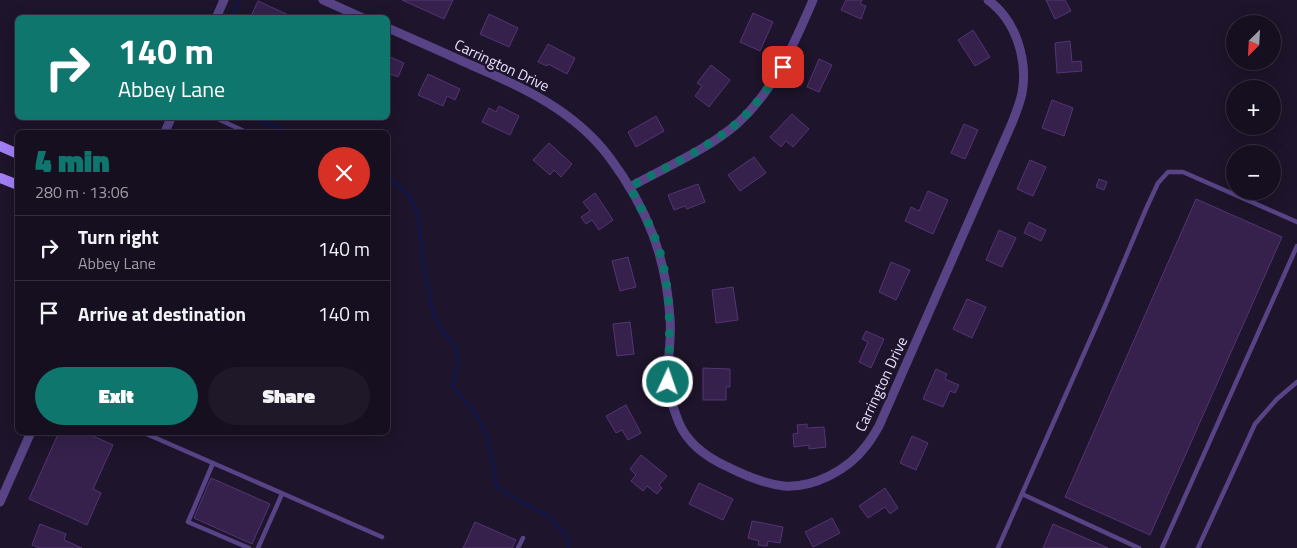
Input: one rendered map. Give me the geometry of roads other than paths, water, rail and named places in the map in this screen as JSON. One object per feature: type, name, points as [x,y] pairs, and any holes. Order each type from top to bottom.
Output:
[{"type":"street","points":[[217,15],[224,0]]},
{"type":"street","points":[[323,0],[356,15]]},
{"type":"street","points":[[630,187],[710,143],[738,123],[761,98],[783,67],[813,0]]},
{"type":"street","name":"Carrington Drive","points":[[390,29],[512,82],[544,99],[576,123],[608,156],[630,187],[651,228],[660,252],[670,319],[668,382],[672,403],[680,426],[695,445],[712,459],[735,471],[784,486],[806,485],[844,468],[866,447],[879,426],[1012,123],[1022,94],[1024,70],[1021,50],[1005,16],[988,0]]},
{"type":"street","points":[[0,146],[15,153]]},
{"type":"street","points":[[0,178],[15,184]]},
{"type":"street","points":[[0,502],[30,435]]},
{"type":"lane","points":[[220,120],[242,130]]},
{"type":"lane","points":[[998,548],[1146,209],[1158,183],[1168,172],[1183,172],[1297,222]]},
{"type":"lane","points":[[1162,548],[1297,246]]},
{"type":"lane","points":[[1198,548],[1255,424],[1277,399],[1297,382]]},
{"type":"lane","points":[[149,435],[382,537]]},
{"type":"lane","points":[[213,463],[188,522],[249,548]]},
{"type":"lane","points":[[258,548],[282,494]]},
{"type":"lane","points":[[1022,494],[1138,548]]},
{"type":"lane","points":[[518,548],[522,538]]},
{"type":"waterway","points":[[232,15],[239,0]]},
{"type":"waterway","points":[[259,120],[283,130]]},
{"type":"waterway","points":[[390,179],[409,195],[418,213],[423,265],[434,316],[445,334],[455,345],[458,364],[452,385],[477,416],[487,436],[497,487],[549,516],[568,538],[568,548]]}]
